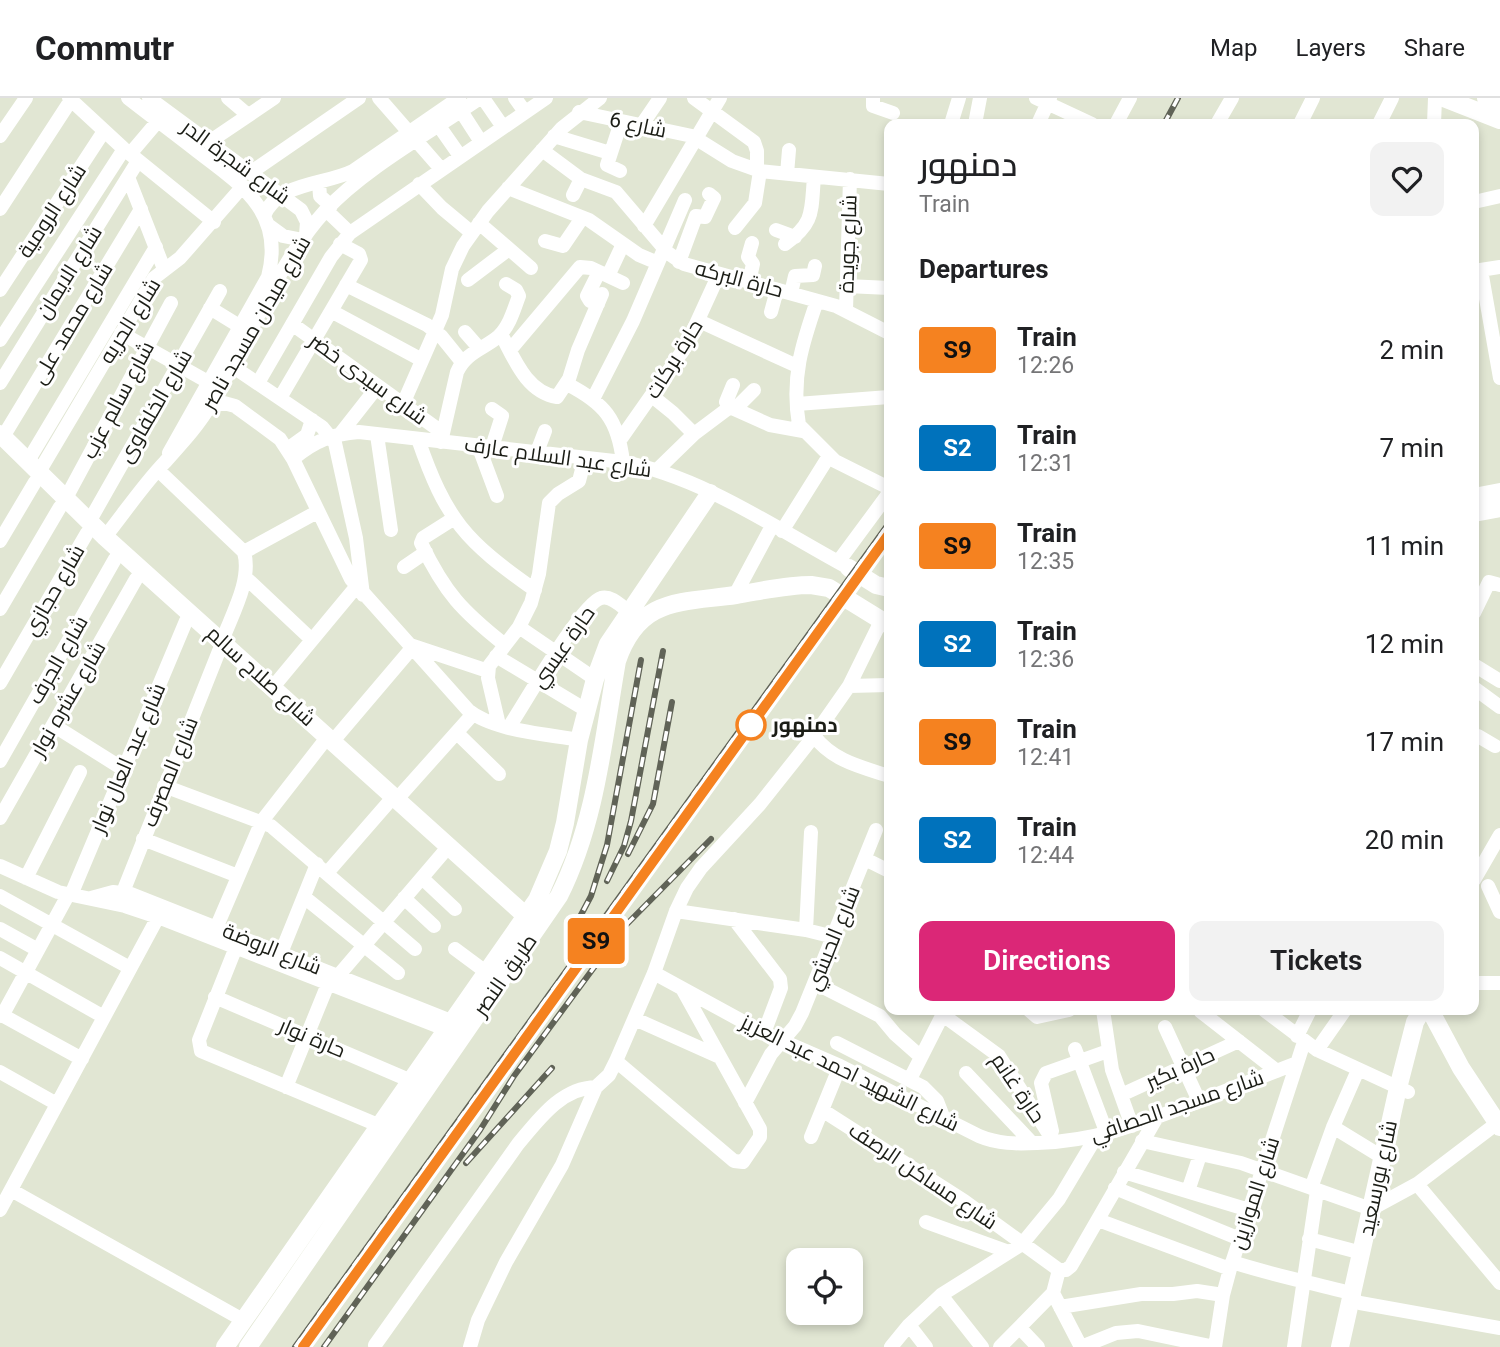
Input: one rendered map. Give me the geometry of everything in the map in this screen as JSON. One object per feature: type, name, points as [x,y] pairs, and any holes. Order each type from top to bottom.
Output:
[{"type":"main road","points":[[1444,98],[1500,120]]},
{"type":"main road","points":[[1486,98],[1500,104]]},
{"type":"main road","name":"شارع صلاح سالم","points":[[1,440],[136,579],[272,687],[327,742]]},
{"type":"main road","points":[[1479,496],[1500,492]]},
{"type":"main road","name":"طريق النصر","points":[[225,1347],[537,900],[558,851],[586,710],[608,644],[710,493]]},
{"type":"main road","points":[[1479,512],[1500,508]]},
{"type":"main road","name":"شارع صلاح سالم","points":[[88,527],[105,537],[220,646],[523,920]]},
{"type":"main road","points":[[843,566],[883,587]]},
{"type":"main road","points":[[650,584],[670,603]]},
{"type":"main road","name":"طريق النصر","points":[[248,1347],[551,909],[578,857],[586,829],[617,661],[637,625],[670,603],[800,585],[829,587],[884,622]]},
{"type":"main road","name":"شارع صلاح سالم","points":[[392,801],[443,853],[523,920]]},
{"type":"main road","points":[[565,823],[572,829],[586,829]]},
{"type":"main road","points":[[558,851],[571,851],[578,857]]},
{"type":"main road","name":"شارع بورسعيد","points":[[1350,1347],[1362,1253],[1377,1206],[1415,1022],[1419,1015]]},
{"type":"main road","name":"شارع بورسعيد","points":[[1340,1347],[1370,1268],[1382,1157],[1427,1015]]},
{"type":"main road","points":[[1432,1015],[1498,1126]]},
{"type":"street","points":[[0,136],[26,98]]},
{"type":"street","name":"شارع شجرة الدر","points":[[128,98],[247,180],[281,196],[303,214],[307,222],[304,237]]},
{"type":"street","name":"شارع شجرة الدر","points":[[149,98],[209,142],[247,180],[266,220]]},
{"type":"street","points":[[228,98],[248,115]]},
{"type":"street","points":[[209,142],[274,98]]},
{"type":"street","name":"شارع الحريه","points":[[34,472],[154,278],[180,258],[214,222],[247,180],[359,98]]},
{"type":"street","points":[[379,98],[441,169]]},
{"type":"street","points":[[304,237],[284,236],[266,220],[270,204],[281,196],[353,171],[414,136],[460,105],[482,98],[503,127]]},
{"type":"street","points":[[515,98],[525,112]]},
{"type":"street","points":[[258,383],[345,238],[546,98]]},
{"type":"street","points":[[403,404],[442,315],[452,269],[476,228],[554,136],[579,112],[600,98]]},
{"type":"street","points":[[641,126],[660,98]]},
{"type":"street","points":[[694,98],[716,104],[754,142],[757,151],[759,171],[755,203],[735,228]]},
{"type":"street","points":[[873,98],[873,106],[893,113]]},
{"type":"street","points":[[953,119],[959,98]]},
{"type":"street","points":[[976,119],[980,98]]},
{"type":"street","points":[[1119,119],[1130,98]]},
{"type":"street","points":[[1220,119],[1231,98]]},
{"type":"street","points":[[1302,119],[1313,98]]},
{"type":"street","points":[[1381,119],[1392,98]]},
{"type":"street","points":[[1434,119],[1435,98]]},
{"type":"street","points":[[0,209],[70,99],[131,155],[214,222]]},
{"type":"street","points":[[1039,119],[1044,100],[1082,119]]},
{"type":"street","points":[[645,226],[716,104]]},
{"type":"street","points":[[414,136],[439,126],[460,105]]},
{"type":"street","points":[[460,105],[481,142]]},
{"type":"street","name":"شارع 6","points":[[579,112],[697,137]]},
{"type":"street","points":[[0,340],[158,121]]},
{"type":"street","points":[[620,171],[607,165],[621,122]]},
{"type":"street","points":[[439,126],[460,156]]},
{"type":"street","name":"شارع الرومية","points":[[0,290],[5,270],[104,131]]},
{"type":"street","name":"شارع ميدان مسجد ناصر","points":[[162,466],[180,429],[304,237],[328,208],[414,136]]},
{"type":"street","points":[[554,136],[610,153]]},
{"type":"street","points":[[697,137],[733,161],[759,171],[884,183]]},
{"type":"street","name":"حارة البركه","points":[[542,150],[581,180],[616,192],[679,262],[846,310],[884,330]]},
{"type":"street","points":[[787,174],[789,150]]},
{"type":"street","name":"شارع الايمان","points":[[0,383],[128,177],[131,155]]},
{"type":"street","points":[[128,177],[164,269]]},
{"type":"street","points":[[776,230],[801,234],[811,211],[814,177]]},
{"type":"street","name":"شارع جويدة","points":[[846,310],[850,179]]},
{"type":"street","points":[[573,195],[581,180]]},
{"type":"street","points":[[280,398],[359,263],[360,257],[345,238],[320,196],[319,182]]},
{"type":"street","points":[[419,184],[442,208],[509,249],[531,268]]},
{"type":"street","points":[[508,188],[601,227],[623,244],[657,263]]},
{"type":"street","points":[[679,262],[696,216],[708,215],[714,198],[709,194]]},
{"type":"street","points":[[1479,201],[1500,196]]},
{"type":"street","points":[[593,398],[632,321],[685,200]]},
{"type":"street","name":"شارع محمد على","points":[[1,440],[141,209]]},
{"type":"street","points":[[545,241],[564,246],[582,218]]},
{"type":"street","name":"شارع ميدان مسجد ناصر","points":[[105,537],[181,446],[238,370],[246,330],[271,264],[271,238],[266,220]]},
{"type":"street","points":[[749,282],[753,264],[748,257],[752,243]]},
{"type":"street","points":[[501,334],[524,376],[545,393],[557,397],[567,384],[600,299],[590,301],[587,296],[623,244]]},
{"type":"street","points":[[0,541],[34,472],[156,247]]},
{"type":"street","points":[[452,269],[474,285],[509,249]]},
{"type":"street","points":[[510,350],[580,267],[586,266],[623,283]]},
{"type":"street","points":[[771,312],[795,276],[812,275],[815,266]]},
{"type":"street","points":[[1479,270],[1500,267]]},
{"type":"street","name":"حارة بركات","points":[[620,440],[686,346],[719,274]]},
{"type":"street","points":[[1479,275],[1500,378]]},
{"type":"street","points":[[442,437],[457,372],[462,362],[501,334],[508,325],[519,296],[516,290],[506,284]]},
{"type":"street","points":[[346,285],[436,330],[462,362]]},
{"type":"street","points":[[846,286],[884,288]]},
{"type":"street","name":"شارع الخلفاوى","points":[[88,527],[220,291]]},
{"type":"street","points":[[817,301],[797,366],[798,422],[803,431],[829,456],[884,488]]},
{"type":"street","name":"شارع سالم عزب","points":[[0,609],[63,503],[171,303]]},
{"type":"street","points":[[210,308],[246,330]]},
{"type":"street","points":[[331,311],[422,360]]},
{"type":"street","points":[[442,315],[479,348]]},
{"type":"street","points":[[699,321],[797,366]]},
{"type":"street","name":"شارع سيدى خضر","points":[[292,324],[403,404],[442,437]]},
{"type":"street","points":[[121,332],[210,383]]},
{"type":"street","points":[[230,404],[228,394],[238,370],[336,434]]},
{"type":"street","points":[[567,384],[593,398],[608,415],[620,440],[623,462]]},
{"type":"street","points":[[733,385],[726,402],[733,408],[770,425],[803,431]]},
{"type":"street","points":[[290,454],[336,434],[378,386]]},
{"type":"street","points":[[658,470],[694,434],[754,390]]},
{"type":"street","points":[[652,396],[673,412],[694,434]]},
{"type":"street","points":[[797,404],[884,397]]},
{"type":"street","points":[[210,407],[230,404],[270,430],[290,454],[346,572],[360,591],[473,714],[504,726],[579,740]]},
{"type":"street","points":[[492,409],[502,416],[485,446],[497,496]]},
{"type":"street","points":[[290,454],[310,428],[312,420]]},
{"type":"street","points":[[537,452],[545,431]]},
{"type":"street","points":[[272,687],[312,640],[360,591],[360,557],[335,443],[336,434]]},
{"type":"street","name":"شارع عبد السلام عارف","points":[[336,434],[418,439],[442,437],[485,446],[623,462],[658,470],[710,493],[843,566]]},
{"type":"street","points":[[377,435],[391,530]]},
{"type":"street","points":[[418,439],[432,479],[453,519],[477,546],[535,590]]},
{"type":"street","points":[[735,595],[777,529],[829,456]]},
{"type":"street","points":[[504,726],[488,671],[500,650],[519,627],[535,590],[547,509],[558,494],[579,481],[585,458]]},
{"type":"street","points":[[162,466],[244,552],[245,578],[312,640]]},
{"type":"street","points":[[843,566],[884,499]]},
{"type":"street","points":[[244,552],[317,512]]},
{"type":"street","points":[[453,519],[421,540],[440,581],[500,650],[538,681],[586,710]]},
{"type":"street","name":"شارع حجازي","points":[[0,683],[88,527]]},
{"type":"street","points":[[404,567],[426,552]]},
{"type":"street","name":"شارع الجرف","points":[[0,761],[115,559]]},
{"type":"street","name":"شارع المصرف","points":[[123,892],[245,578]]},
{"type":"street","name":"شارع عشره نوار","points":[[0,818],[136,579]]},
{"type":"street","points":[[1479,601],[1488,582]]},
{"type":"street","name":"حارة عيسي","points":[[504,726],[582,616],[599,598],[610,597],[629,612]]},
{"type":"street","name":"شارع عبد العال نوار","points":[[1,1015],[70,895],[186,621]]},
{"type":"street","points":[[470,1347],[478,1320],[496,1282],[562,1165],[596,1087],[609,1075],[617,1061],[654,973],[676,911],[701,867],[760,804],[814,736],[849,686],[884,625]]},
{"type":"street","points":[[519,627],[595,679]]},
{"type":"street","points":[[410,646],[488,671]]},
{"type":"street","points":[[214,932],[262,821],[410,646]]},
{"type":"street","points":[[1479,668],[1500,681]]},
{"type":"street","points":[[849,686],[884,685]]},
{"type":"street","points":[[1479,692],[1500,707]]},
{"type":"street","points":[[281,953],[304,897],[322,868],[392,801],[473,714]]},
{"type":"street","points":[[53,725],[123,769]]},
{"type":"street","points":[[457,733],[499,774]]},
{"type":"street","points":[[814,736],[825,749],[838,758],[884,774]]},
{"type":"street","points":[[1479,737],[1495,746]]},
{"type":"street","points":[[26,878],[80,772]]},
{"type":"street","points":[[164,786],[262,821],[280,832],[415,949]]},
{"type":"street","name":"شارع الحبشي","points":[[745,1103],[771,1054],[795,1026],[876,830]]},
{"type":"street","points":[[806,930],[811,832]]},
{"type":"street","points":[[1479,871],[1500,835]]},
{"type":"street","points":[[143,839],[238,876]]},
{"type":"street","points":[[286,1087],[333,980],[443,853]]},
{"type":"street","points":[[864,859],[884,869]]},
{"type":"street","name":"شارع الروضة","points":[[0,866],[70,895],[125,906],[281,953],[333,980]]},
{"type":"street","points":[[422,878],[455,908]]},
{"type":"street","points":[[1494,887],[1500,912]]},
{"type":"street","name":"شارع الروضة","points":[[90,899],[103,894],[123,892],[214,932],[236,947],[333,980],[448,1025]]},
{"type":"street","points":[[0,896],[130,968]]},
{"type":"street","points":[[304,897],[398,973]]},
{"type":"street","points":[[404,898],[434,926]]},
{"type":"street","points":[[676,911],[806,930],[834,937]]},
{"type":"street","points":[[0,1210],[158,917]]},
{"type":"street","points":[[734,919],[780,979],[781,988],[764,1033]]},
{"type":"street","points":[[0,929],[38,950]]},
{"type":"street","points":[[236,947],[199,1040],[201,1051],[378,1125]]},
{"type":"street","points":[[455,949],[486,972]]},
{"type":"street","points":[[0,958],[104,1017]]},
{"type":"street","name":"شارع الشهيد احمد عبد العزيز","points":[[654,973],[764,1033],[841,1066],[988,1140],[1008,1144],[1054,1142]]},
{"type":"street","points":[[815,983],[880,1016],[895,1034],[921,1057]]},
{"type":"street","points":[[1479,983],[1500,983]]},
{"type":"street","points":[[617,1061],[738,1163],[743,1162],[761,1132],[683,990]]},
{"type":"street","name":"حارة نوار","points":[[215,997],[409,1080]]},
{"type":"street","points":[[1,1015],[82,1059]]},
{"type":"street","points":[[910,1079],[943,1015]]},
{"type":"street","name":"حارة غانم","points":[[947,1015],[999,1056],[1054,1142]]},
{"type":"street","points":[[1103,1015],[1108,1051],[1132,1126]]},
{"type":"street","points":[[1206,1015],[1277,1071]]},
{"type":"street","points":[[1275,1015],[1317,1050],[1403,1090]]},
{"type":"street","name":"شارع الموازين","points":[[1215,1347],[1223,1295],[1231,1266],[1297,1063],[1308,1015]]},
{"type":"street","points":[[1317,1050],[1342,1015]]},
{"type":"street","points":[[635,1019],[720,1057]]},
{"type":"street","points":[[1165,1027],[1199,1101]]},
{"type":"street","name":"حارة بكير","points":[[1121,1095],[1239,1041]]},
{"type":"street","points":[[837,1043],[910,1079],[937,1101],[944,1119]]},
{"type":"street","points":[[1054,1142],[1041,1080],[1046,1073],[1077,1055],[1108,1051]]},
{"type":"street","points":[[891,1347],[909,1325],[941,1295],[1016,1248],[1059,1199],[1102,1135],[1077,1055]]},
{"type":"street","name":"شارع مسجد الحصافي","points":[[1054,1142],[1102,1135],[1132,1126],[1297,1063]]},
{"type":"street","points":[[811,1137],[841,1066]]},
{"type":"street","points":[[1294,1347],[1314,1189],[1332,1127],[1358,1070]]},
{"type":"street","points":[[0,1072],[57,1104]]},
{"type":"street","points":[[966,1073],[1032,1143]]},
{"type":"street","points":[[375,1345],[518,1144],[543,1114],[568,1095],[587,1087],[596,1087]]},
{"type":"street","name":"شارع مساكن الرصف","points":[[822,1110],[964,1201],[1016,1248]]},
{"type":"street","points":[[926,1222],[1016,1248],[1059,1270],[1066,1270],[1072,1266],[1157,1117]]},
{"type":"street","points":[[1142,1141],[1263,1171],[1314,1189],[1377,1206],[1417,1184],[1498,1126]]},
{"type":"street","points":[[1332,1127],[1382,1157]]},
{"type":"street","points":[[1188,1191],[1200,1155]]},
{"type":"street","points":[[1125,1172],[1249,1210]]},
{"type":"street","points":[[1417,1184],[1500,1283]]},
{"type":"street","points":[[1115,1188],[1240,1238]]},
{"type":"street","points":[[11,1191],[243,1320]]},
{"type":"street","points":[[1098,1220],[1231,1266],[1302,1280],[1357,1298],[1500,1328]]},
{"type":"street","points":[[1309,1239],[1362,1253]]},
{"type":"street","points":[[1000,1347],[1053,1293],[1059,1270]]},
{"type":"street","points":[[1060,1307],[1141,1294],[1197,1291],[1223,1295]]},
{"type":"street","points":[[1053,1293],[1081,1347],[1116,1333],[1138,1331],[1215,1347]]},
{"type":"street","points":[[941,1295],[982,1347]]},
{"type":"street","points":[[909,1325],[926,1347]]},
{"type":"street","points":[[1020,1328],[1038,1347]]},
{"type":"railway","points":[[1167,119],[1178,98]]},
{"type":"railway","points":[[295,1347],[884,530]]},
{"type":"railway","points":[[607,881],[624,846],[631,821],[663,651]]},
{"type":"railway","points":[[574,928],[591,896],[607,845],[641,660]]},
{"type":"railway","points":[[628,854],[653,804],[672,702]]},
{"type":"railway","points":[[324,1347],[480,1130],[514,1076],[623,928],[711,839]]},
{"type":"railway","points":[[466,1163],[552,1068]]},
{"type":"train","name":"S9","points":[[303,1347],[884,541]]},
{"type":"place","name":"دمنهور","points":[[751,725]]}]
